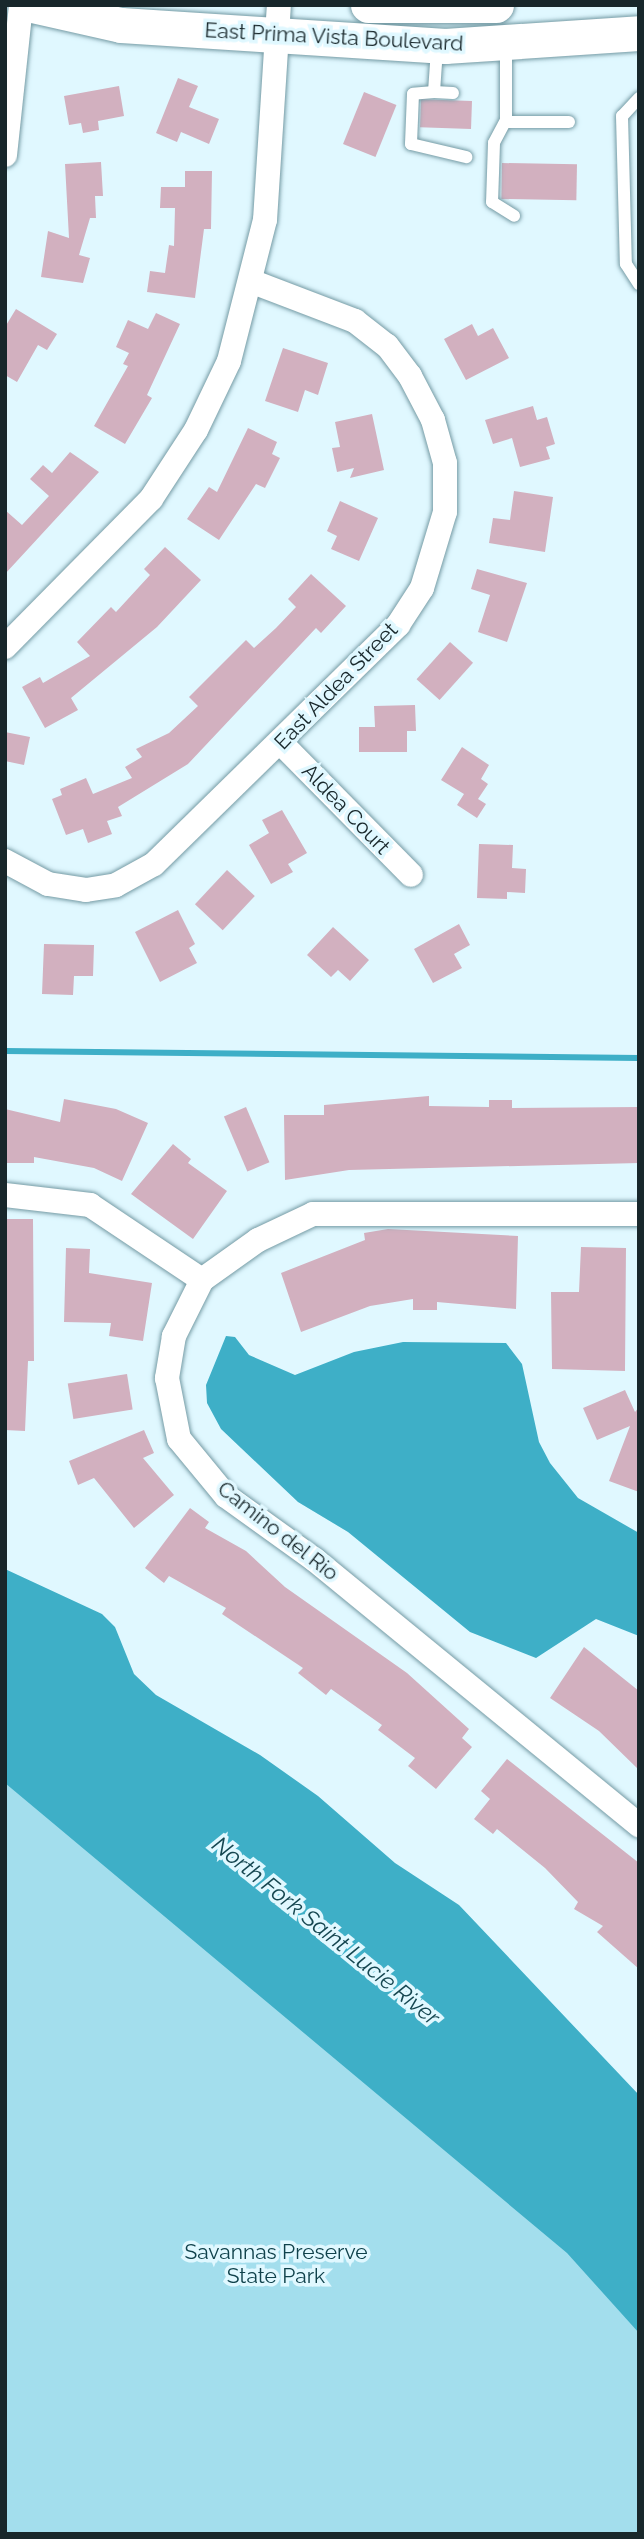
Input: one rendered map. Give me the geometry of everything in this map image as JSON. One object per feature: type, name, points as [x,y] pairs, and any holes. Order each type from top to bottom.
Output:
[{"type":"main road","name":"East Prima Vista Boulevard","points":[[32,5],[121,25],[278,20],[437,45],[506,44],[639,33]]},
{"type":"main road","name":"East Prima Vista Boulevard","points":[[368,5],[496,5]]},
{"type":"street","points":[[5,155],[21,5]]},
{"type":"street","points":[[5,647],[151,499],[196,430],[229,361],[253,282],[265,220],[278,20]]},
{"type":"street","name":"East Aldea Street","points":[[5,861],[48,884],[86,890],[116,885],[154,864],[281,743],[398,625],[422,588],[444,512],[444,463],[433,420],[387,345],[326,307],[253,282]]},
{"type":"street","name":"Aldea Court","points":[[281,743],[411,875]]},
{"type":"street","points":[[5,1195],[90,1205],[202,1280]]},
{"type":"street","name":"Camino del Rio","points":[[639,1214],[313,1214],[258,1240],[202,1280],[174,1336],[167,1378],[179,1439],[226,1496],[315,1560],[639,1825]]},
{"type":"lane","points":[[506,44],[506,120],[494,143],[492,202],[514,216]]},
{"type":"lane","points":[[434,92],[437,45]]},
{"type":"lane","points":[[453,93],[413,94],[411,144],[466,157]]},
{"type":"lane","points":[[639,98],[622,116],[626,264],[639,284]]},
{"type":"lane","points":[[506,120],[569,122]]},
{"type":"green space","name":"Savannas Preserve State Park","points":[[5,1669],[639,2209],[639,2534],[5,2534]]},
{"type":"water","points":[[226,1336],[235,1337],[249,1355],[295,1375],[354,1352],[403,1342],[506,1343],[522,1364],[539,1442],[550,1463],[578,1498],[639,1533],[639,1636],[596,1619],[536,1658],[470,1632],[348,1532],[298,1502],[221,1429],[207,1403],[206,1385]]},
{"type":"water","name":"North Fork Saint Lucie River","points":[[5,1569],[102,1614],[115,1627],[134,1674],[156,1695],[260,1755],[318,1796],[395,1863],[459,1905],[639,2095],[639,2333],[567,2253],[5,1783]]},
{"type":"building","points":[[178,78],[198,86],[189,107],[219,119],[209,144],[181,132],[177,142],[156,133]]},
{"type":"building","points":[[119,86],[124,116],[98,121],[99,130],[83,133],[81,123],[69,125],[64,96]]},
{"type":"building","points":[[364,92],[396,105],[375,157],[343,144]]},
{"type":"building","points":[[421,99],[472,101],[471,129],[420,127]]},
{"type":"building","points":[[101,162],[103,196],[95,196],[96,218],[90,218],[79,255],[90,258],[83,283],[41,277],[48,231],[69,238],[65,164]]},
{"type":"building","points":[[502,163],[577,164],[576,200],[501,199]]},
{"type":"building","points":[[185,171],[212,171],[211,229],[204,229],[195,298],[147,292],[150,271],[165,273],[169,245],[174,246],[175,208],[160,208],[161,187],[185,187]]},
{"type":"building","points":[[16,309],[57,334],[47,350],[38,345],[17,382],[5,375],[5,327]]},
{"type":"building","points":[[156,313],[180,324],[147,395],[152,398],[125,444],[94,426],[128,366],[123,364],[129,353],[116,347],[128,320],[148,329]]},
{"type":"building","points":[[472,324],[478,336],[493,328],[509,358],[466,380],[444,339]]},
{"type":"building","points":[[283,348],[328,363],[318,395],[305,390],[298,412],[265,401]]},
{"type":"building","points":[[533,406],[537,420],[547,417],[555,444],[546,447],[550,459],[520,467],[512,438],[493,444],[485,420]]},
{"type":"building","points":[[372,414],[384,470],[350,478],[354,468],[337,472],[332,448],[340,447],[335,422]]},
{"type":"building","points":[[248,428],[277,442],[272,454],[280,458],[265,488],[256,484],[219,540],[187,519],[209,487],[217,492]]},
{"type":"building","points":[[70,452],[99,472],[5,574],[5,510],[22,525],[49,496],[30,479],[43,465],[52,473]]},
{"type":"building","points":[[514,491],[553,497],[545,552],[489,543],[493,518],[510,520]]},
{"type":"building","points":[[340,501],[378,518],[359,561],[331,549],[337,536],[327,531]]},
{"type":"building","points":[[165,547],[201,580],[157,627],[71,698],[78,710],[45,728],[22,687],[40,677],[43,683],[90,656],[77,642],[111,607],[116,612],[150,575],[144,569]]},
{"type":"building","points":[[477,569],[527,583],[507,642],[478,632],[490,595],[471,589]]},
{"type":"building","points":[[311,574],[346,606],[321,633],[316,628],[188,764],[118,807],[122,816],[107,821],[112,834],[88,843],[83,829],[66,835],[52,799],[62,795],[60,789],[86,778],[93,794],[132,778],[125,767],[142,757],[136,749],[169,733],[198,706],[189,697],[246,640],[254,648],[276,628],[296,607],[288,599]]},
{"type":"building","points":[[450,642],[473,663],[440,700],[417,679]]},
{"type":"building","points":[[415,705],[416,731],[407,731],[407,752],[359,752],[359,727],[375,727],[374,706]]},
{"type":"building","points":[[5,732],[30,737],[24,765],[5,761]]},
{"type":"building","points":[[462,747],[489,765],[481,779],[488,784],[478,799],[486,804],[477,818],[457,805],[464,794],[441,780]]},
{"type":"building","points":[[282,810],[307,853],[288,864],[293,872],[271,884],[249,845],[269,833],[262,820]]},
{"type":"building","points":[[479,844],[513,845],[512,868],[526,869],[525,893],[507,892],[507,899],[477,898]]},
{"type":"building","points":[[227,870],[255,896],[223,930],[195,904]]},
{"type":"building","points":[[178,910],[195,944],[189,948],[197,963],[160,982],[135,932]]},
{"type":"building","points":[[459,924],[470,945],[454,954],[462,968],[433,983],[414,949]]},
{"type":"building","points":[[333,927],[369,960],[350,981],[338,970],[331,977],[307,955]]},
{"type":"building","points":[[44,944],[94,945],[93,976],[74,976],[73,995],[42,994]]},
{"type":"building","points":[[429,1096],[429,1106],[489,1107],[489,1100],[512,1100],[512,1108],[639,1107],[639,1163],[349,1170],[285,1180],[284,1115],[324,1115],[324,1105]]},
{"type":"building","points":[[64,1099],[116,1109],[148,1123],[122,1181],[94,1168],[34,1157],[34,1163],[5,1163],[5,1109],[60,1122]]},
{"type":"building","points":[[246,1107],[269,1162],[247,1172],[224,1116]]},
{"type":"building","points":[[173,1144],[191,1159],[188,1163],[227,1191],[193,1239],[131,1194]]},
{"type":"building","points":[[5,1219],[33,1219],[34,1361],[28,1361],[25,1431],[5,1430]]},
{"type":"building","points":[[388,1229],[518,1236],[516,1309],[437,1302],[437,1310],[413,1310],[413,1299],[370,1306],[301,1332],[281,1273],[365,1240],[364,1233]]},
{"type":"building","points":[[581,1247],[626,1248],[625,1371],[552,1369],[551,1292],[579,1292]]},
{"type":"building","points":[[66,1248],[90,1249],[89,1273],[152,1283],[143,1341],[109,1336],[111,1323],[64,1322]]},
{"type":"building","points":[[127,1374],[133,1410],[73,1419],[68,1383]]},
{"type":"building","points":[[625,1390],[635,1412],[639,1407],[639,1492],[609,1481],[630,1426],[597,1440],[583,1408]]},
{"type":"building","points":[[144,1430],[154,1453],[143,1458],[174,1495],[134,1528],[94,1478],[78,1485],[69,1461]]},
{"type":"building","points":[[190,1508],[209,1522],[205,1528],[246,1551],[285,1587],[407,1673],[469,1729],[462,1738],[472,1747],[436,1789],[408,1766],[415,1758],[378,1730],[382,1725],[331,1689],[326,1695],[298,1673],[303,1668],[222,1614],[226,1608],[169,1576],[164,1583],[145,1568]]},
{"type":"building","points":[[584,1647],[639,1691],[639,1770],[599,1731],[550,1698]]},
{"type":"building","points":[[507,1759],[639,1863],[639,1969],[597,1932],[603,1926],[574,1909],[578,1902],[545,1868],[497,1829],[493,1834],[474,1819],[490,1799],[481,1791]]},
{"type":"waterway","points":[[5,1051],[639,1058]]}]
